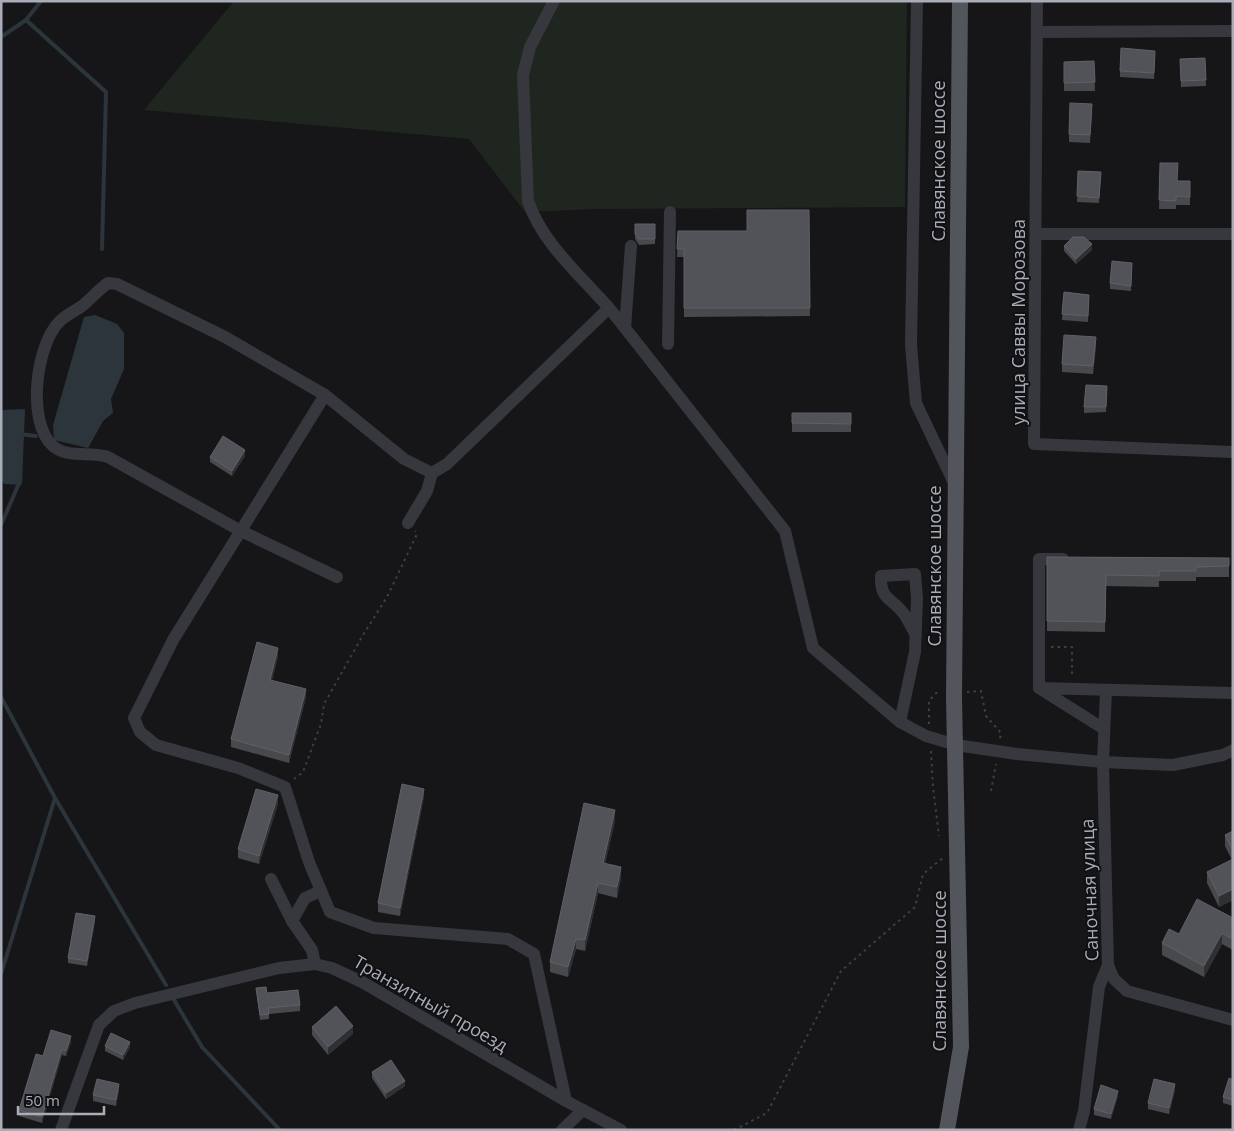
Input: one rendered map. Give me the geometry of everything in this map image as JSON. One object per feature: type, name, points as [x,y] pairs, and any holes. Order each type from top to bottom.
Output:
[{"type":"main road","name":"Славянское шоссе","points":[[947,1130],[961,1047],[954,698],[954,483],[960,1]]},
{"type":"street","points":[[554,1],[530,47],[523,75],[528,201],[534,218],[549,241],[625,328],[785,531],[813,648],[900,722],[926,736],[956,745],[1017,754],[1103,762],[1174,765],[1223,755],[1233,750]]},
{"type":"street","points":[[917,1],[913,384],[920,414],[954,483]]},
{"type":"street","name":"улица Саввы Морозова","points":[[1037,1],[1034,444],[1233,452]]},
{"type":"street","points":[[1037,32],[1233,31]]},
{"type":"street","points":[[668,344],[670,212]]},
{"type":"street","points":[[1036,234],[1233,234]]},
{"type":"street","points":[[625,328],[631,246]]},
{"type":"street","points":[[337,577],[241,531],[108,457],[98,453],[72,454],[53,446],[42,429],[36,396],[37,372],[45,346],[59,321],[81,307],[108,284],[117,284],[225,337],[325,395],[404,458],[432,473]]},
{"type":"street","points":[[408,523],[427,491],[432,473],[447,464],[608,308]]},
{"type":"street","points":[[325,395],[173,640],[134,718],[140,732],[156,745],[238,768],[285,787],[309,862],[330,912],[374,928],[508,939],[534,954],[566,1101]]},
{"type":"street","points":[[1039,688],[1039,559],[1077,559]]},
{"type":"street","points":[[900,722],[915,652],[916,635],[917,598],[914,574],[881,576],[881,590],[889,601],[903,612],[916,635]]},
{"type":"street","points":[[1039,688],[1232,693]]},
{"type":"street","points":[[1039,688],[1104,729]]},
{"type":"street","points":[[1072,689],[1072,709]]},
{"type":"street","name":"Саночная улица","points":[[1106,690],[1103,762],[1108,965],[1114,979],[1127,991],[1233,1020]]},
{"type":"street","points":[[271,879],[292,921],[312,950],[315,964]]},
{"type":"street","points":[[292,921],[306,898],[321,890]]},
{"type":"street","name":"Транзитный проезд","points":[[61,1130],[99,1025],[114,1011],[135,1003],[279,968],[315,964],[332,968],[362,982],[566,1101],[621,1130]]},
{"type":"street","points":[[1078,1130],[1084,1111],[1099,987],[1108,965]]},
{"type":"street","points":[[562,1130],[583,1110]]},
{"type":"path","points":[[285,787],[302,772],[321,724],[324,704],[362,635],[387,597],[409,552],[417,534],[408,523]]},
{"type":"path","points":[[1039,647],[1072,647],[1072,689]]},
{"type":"path","points":[[933,787],[939,836]]},
{"type":"path","points":[[734,1130],[767,1114],[841,971],[914,907],[923,874],[958,847]]},
{"type":"shaded area","points":[[234,1],[907,1],[905,207],[594,209],[525,212],[469,139],[144,110]]},
{"type":"shaded area","points":[[95,315],[117,324],[124,333],[124,369],[111,399],[113,413],[103,421],[88,448],[54,440],[53,425],[84,317]]},
{"type":"shaded area","points":[[25,409],[22,485],[4,484],[1,479],[1,410]]},
{"type":"building","points":[[1121,48],[1155,51],[1154,73],[1120,71]]},
{"type":"building","points":[[1205,58],[1206,80],[1181,81],[1180,59]]},
{"type":"building","points":[[1094,61],[1095,82],[1064,83],[1064,62]]},
{"type":"building","points":[[1070,103],[1092,104],[1090,135],[1069,134]]},
{"type":"building","points":[[1160,163],[1178,163],[1177,181],[1190,181],[1190,197],[1176,196],[1176,201],[1159,200]]},
{"type":"building","points":[[1078,171],[1101,172],[1099,198],[1077,196]]},
{"type":"building","points":[[747,210],[809,210],[810,308],[684,308],[684,249],[677,249],[678,231],[747,231]]},
{"type":"building","points":[[635,224],[655,224],[655,239],[639,239],[635,234]]},
{"type":"building","points":[[1073,237],[1084,237],[1092,244],[1076,259],[1064,246]]},
{"type":"building","points":[[1112,261],[1132,263],[1131,286],[1110,283]]},
{"type":"building","points":[[1064,292],[1089,295],[1088,316],[1062,314]]},
{"type":"building","points":[[1064,335],[1096,337],[1093,366],[1062,364]]},
{"type":"building","points":[[1086,385],[1107,386],[1106,407],[1084,407]]},
{"type":"building","points":[[792,413],[851,413],[851,424],[792,423]]},
{"type":"building","points":[[223,436],[245,450],[232,471],[210,457]]},
{"type":"building","points":[[1047,557],[1229,558],[1229,566],[1196,567],[1196,571],[1159,571],[1159,576],[1106,575],[1105,622],[1047,621]]},
{"type":"building","points":[[257,642],[278,648],[270,680],[306,689],[289,755],[231,739]]},
{"type":"building","points":[[402,784],[424,789],[400,908],[378,903]]},
{"type":"building","points":[[256,789],[278,795],[259,856],[238,849]]},
{"type":"building","points":[[584,803],[615,810],[603,863],[621,867],[617,887],[598,883],[585,940],[576,939],[568,967],[550,962]]},
{"type":"building","points":[[1233,831],[1233,851],[1225,835]]},
{"type":"building","points":[[1233,859],[1233,889],[1219,896],[1207,872]]},
{"type":"building","points":[[1197,899],[1233,918],[1233,939],[1222,933],[1204,966],[1162,943],[1169,929],[1179,934]]},
{"type":"building","points":[[76,913],[95,916],[87,961],[68,958]]},
{"type":"building","points":[[266,987],[267,993],[298,990],[300,1005],[268,1008],[269,1014],[260,1015],[256,988]]},
{"type":"building","points":[[336,1006],[353,1026],[328,1047],[312,1027]]},
{"type":"building","points":[[51,1030],[71,1036],[66,1051],[62,1049],[42,1117],[19,1110],[36,1054],[43,1056]]},
{"type":"building","points":[[111,1033],[130,1042],[123,1055],[105,1046]]},
{"type":"building","points":[[391,1060],[405,1081],[386,1093],[372,1072]]},
{"type":"building","points":[[1229,1078],[1233,1080],[1233,1100],[1223,1097]]},
{"type":"building","points":[[97,1079],[119,1084],[116,1100],[93,1095]]},
{"type":"building","points":[[1154,1079],[1175,1084],[1169,1108],[1148,1103]]},
{"type":"building","points":[[1101,1085],[1118,1091],[1111,1114],[1094,1109]]},
{"type":"waterway","points":[[1,37],[26,20],[41,1]]},
{"type":"waterway","points":[[26,20],[106,92],[102,249]]},
{"type":"waterway","points":[[20,434],[36,436]]},
{"type":"waterway","points":[[1,525],[20,481]]},
{"type":"waterway","points":[[1,697],[55,798],[166,985]]},
{"type":"waterway","points":[[1,974],[55,798]]},
{"type":"waterway","points":[[174,1000],[202,1047],[280,1130]]}]
